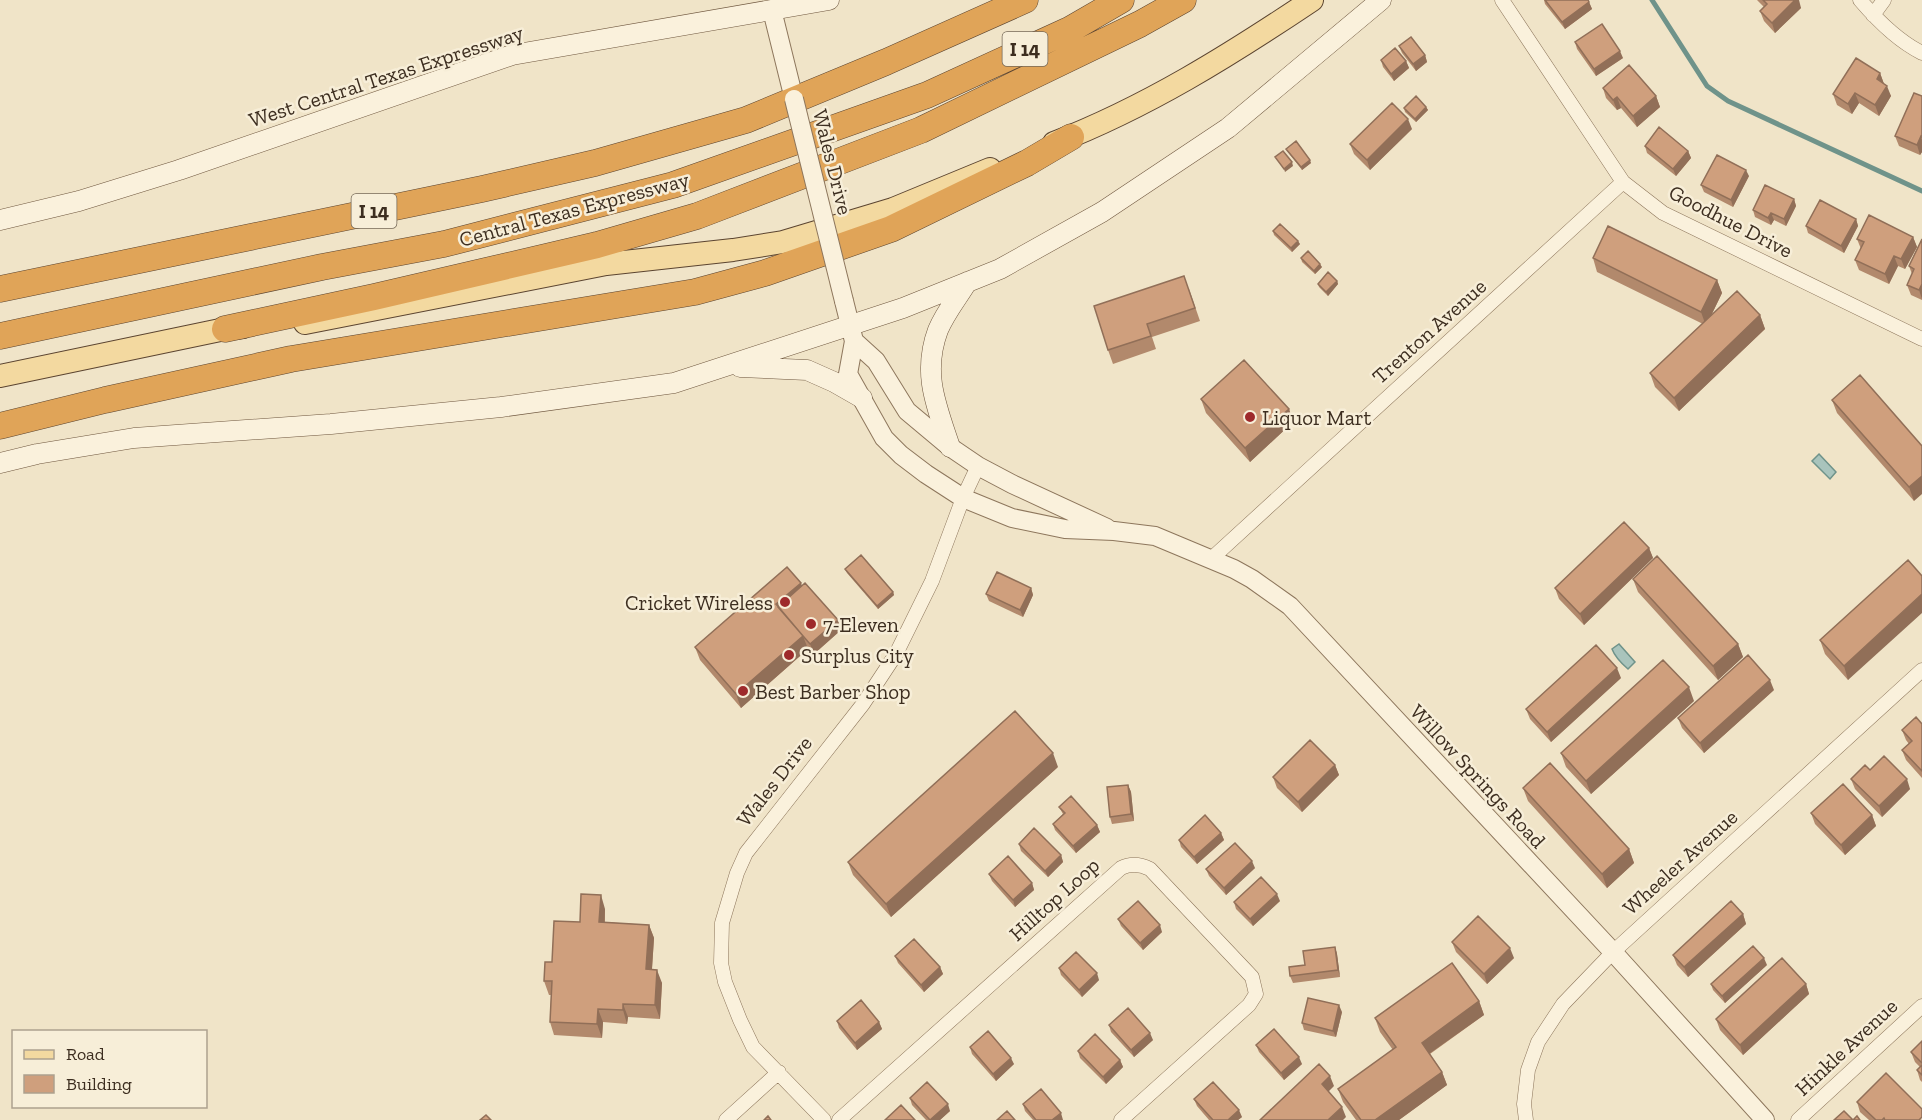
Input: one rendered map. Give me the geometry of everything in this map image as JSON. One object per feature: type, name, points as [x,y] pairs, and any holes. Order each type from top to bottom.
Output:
[{"type":"highway","points":[[991,15],[1016,0]]},
{"type":"highway","name":"Central Texas Expressway","points":[[0,289],[482,189],[595,163],[746,120],[886,62],[1025,0]]},
{"type":"highway","name":"Central Texas Expressway","points":[[0,336],[322,267],[444,244],[673,185],[927,95],[1071,29],[1121,0]]},
{"type":"highway","points":[[225,329],[597,245],[697,216],[921,130],[1140,24],[1183,0]]},
{"type":"highway","points":[[0,426],[291,359],[695,292],[765,273],[891,229],[1027,163],[1071,137]]},
{"type":"main road","name":"West Central Texas Expressway","points":[[0,220],[79,201],[179,170],[512,55],[829,0]]},
{"type":"main road","points":[[0,376],[225,329],[317,322],[606,264],[783,242],[893,208],[1071,137],[1161,95],[1260,35],[1312,0]]},
{"type":"main road","points":[[0,463],[37,454],[134,438],[331,424],[513,405],[674,383],[851,333],[903,308],[1000,269],[1102,212],[1228,128],[1381,0]]},
{"type":"main road","points":[[950,447],[932,392],[930,362],[939,329],[967,282]]},
{"type":"main road","points":[[728,366],[807,370],[862,398]]},
{"type":"street","name":"Goodhue Drive","points":[[1502,0],[1623,182],[1663,213],[1922,339]]},
{"type":"street","points":[[1860,0],[1873,15],[1910,46],[1922,52]]},
{"type":"street","points":[[1873,15],[1884,0]]},
{"type":"street","name":"Wales Drive","points":[[772,10],[851,333]]},
{"type":"street","name":"Trenton Avenue","points":[[1210,560],[1623,182]]},
{"type":"street","name":"Willow Springs Road","points":[[851,333],[876,361],[907,411],[950,447],[978,466],[1012,484],[1113,531]]},
{"type":"street","name":"Willow Springs Road","points":[[851,333],[848,374],[884,438],[900,455],[963,498],[1012,518],[1065,530],[1113,531],[1155,536],[1252,579],[1290,606],[1613,952],[1765,1120]]},
{"type":"street","name":"Wales Drive","points":[[824,1120],[753,1047],[725,982],[722,963],[722,923],[746,853],[863,704],[896,654],[932,581],[963,498],[978,466]]},
{"type":"street","name":"Wheeler Avenue","points":[[1526,1120],[1527,1070],[1538,1042],[1563,1005],[1613,952],[1922,670]]},
{"type":"street","name":"Hilltop Loop","points":[[839,1120],[1121,868],[1129,864],[1143,866],[1150,870],[1252,977],[1256,994],[1250,1005],[1121,1120]]},
{"type":"street","name":"Hinkle Avenue","points":[[1798,1120],[1922,1006]]},
{"type":"street","points":[[726,1120],[779,1072]]},
{"type":"water","points":[[1819,454],[1836,472],[1830,479],[1812,461]]},
{"type":"water","points":[[1619,644],[1635,662],[1628,669],[1618,660],[1612,649]]},
{"type":"building","points":[[1545,0],[1588,0],[1589,2],[1562,22]]},
{"type":"building","points":[[1763,0],[1795,0],[1772,23],[1760,11],[1767,4]]},
{"type":"building","points":[[1602,24],[1620,51],[1594,69],[1575,42]]},
{"type":"building","points":[[1411,37],[1425,55],[1413,64],[1399,46]]},
{"type":"building","points":[[1395,48],[1406,61],[1391,74],[1381,60]]},
{"type":"building","points":[[1856,58],[1880,73],[1877,79],[1887,86],[1875,105],[1855,93],[1848,104],[1833,94]]},
{"type":"building","points":[[1629,65],[1656,96],[1633,116],[1617,97],[1613,100],[1603,88]]},
{"type":"building","points":[[1914,93],[1922,96],[1922,137],[1917,145],[1895,136]]},
{"type":"building","points":[[1416,96],[1426,107],[1415,119],[1404,108]]},
{"type":"building","points":[[1392,103],[1408,119],[1367,160],[1350,144]]},
{"type":"building","points":[[1659,127],[1688,151],[1673,169],[1645,146]]},
{"type":"building","points":[[1296,141],[1310,160],[1301,167],[1286,149]]},
{"type":"building","points":[[1283,151],[1292,162],[1284,169],[1275,157]]},
{"type":"building","points":[[1717,155],[1746,170],[1731,200],[1701,185]]},
{"type":"building","points":[[1765,185],[1794,199],[1784,219],[1771,213],[1768,218],[1753,210]]},
{"type":"building","points":[[1820,200],[1856,219],[1841,246],[1806,226]]},
{"type":"building","points":[[1869,215],[1913,237],[1901,259],[1894,256],[1885,274],[1855,260],[1864,242],[1857,239]]},
{"type":"building","points":[[1280,224],[1298,241],[1291,248],[1273,231]]},
{"type":"building","points":[[1608,226],[1717,280],[1701,312],[1593,258]]},
{"type":"building","points":[[1922,239],[1922,284],[1919,290],[1907,285],[1914,269],[1909,266]]},
{"type":"building","points":[[1308,251],[1320,264],[1314,271],[1301,258]]},
{"type":"building","points":[[1328,272],[1337,281],[1326,292],[1318,284]]},
{"type":"building","points":[[1184,276],[1195,308],[1147,324],[1151,336],[1108,350],[1094,306]]},
{"type":"building","points":[[1737,291],[1760,315],[1674,398],[1650,373]]},
{"type":"building","name":"Liquor Mart","points":[[1244,360],[1289,409],[1245,448],[1201,399]]},
{"type":"building","points":[[1860,375],[1922,446],[1922,476],[1909,487],[1832,400]]},
{"type":"building","points":[[1624,522],[1649,548],[1580,614],[1555,588]]},
{"type":"building","name":"7-Eleven","points":[[861,555],[893,592],[877,606],[845,569]]},
{"type":"building","points":[[1657,556],[1738,644],[1713,666],[1633,579]]},
{"type":"building","points":[[1908,560],[1922,576],[1922,594],[1844,666],[1820,640]]},
{"type":"building","points":[[787,567],[801,583],[776,604],[803,636],[736,694],[695,647]]},
{"type":"building","points":[[997,572],[1031,588],[1020,610],[986,594]]},
{"type":"building","name":"7-Eleven","points":[[805,583],[838,620],[810,644],[778,607]]},
{"type":"building","points":[[1596,645],[1617,668],[1547,732],[1526,709]]},
{"type":"building","points":[[1748,655],[1770,680],[1700,743],[1678,718]]},
{"type":"building","points":[[1663,660],[1689,687],[1586,781],[1561,753]]},
{"type":"building","points":[[1015,711],[1053,753],[886,904],[848,862]]},
{"type":"building","points":[[1916,717],[1922,724],[1922,771],[1902,750],[1912,741],[1902,730]]},
{"type":"building","points":[[1310,740],[1335,765],[1298,802],[1273,777]]},
{"type":"building","points":[[1884,756],[1907,779],[1879,806],[1851,779],[1865,765],[1870,770]]},
{"type":"building","points":[[1550,763],[1629,849],[1602,874],[1523,788]]},
{"type":"building","points":[[1843,784],[1872,815],[1841,845],[1811,813]]},
{"type":"building","points":[[1128,785],[1131,814],[1110,817],[1107,787]]},
{"type":"building","points":[[1071,796],[1097,825],[1073,846],[1053,824],[1065,813],[1059,807]]},
{"type":"building","points":[[1205,815],[1221,833],[1194,857],[1179,840]]},
{"type":"building","points":[[1034,828],[1061,855],[1045,871],[1019,844]]},
{"type":"building","points":[[1235,843],[1252,861],[1224,888],[1206,869]]},
{"type":"building","points":[[1008,856],[1032,883],[1013,900],[989,874]]},
{"type":"building","points":[[1261,877],[1277,894],[1250,919],[1234,902]]},
{"type":"building","points":[[581,894],[601,895],[599,922],[649,925],[646,969],[657,970],[655,1005],[623,1004],[623,1010],[598,1009],[597,1024],[550,1022],[552,981],[544,981],[545,962],[552,962],[554,921],[580,922]]},
{"type":"building","points":[[1138,901],[1160,925],[1140,943],[1118,919]]},
{"type":"building","points":[[1731,901],[1743,914],[1684,967],[1673,955]]},
{"type":"building","points":[[1478,916],[1510,948],[1484,974],[1452,942]]},
{"type":"building","points":[[914,939],[940,967],[921,985],[895,956]]},
{"type":"building","points":[[1753,946],[1764,958],[1722,996],[1711,984]]},
{"type":"building","points":[[1335,947],[1338,970],[1290,976],[1289,967],[1305,965],[1303,951]]},
{"type":"building","points":[[1076,952],[1097,973],[1079,990],[1059,968]]},
{"type":"building","points":[[1782,958],[1806,984],[1740,1045],[1716,1019]]},
{"type":"building","points":[[1452,963],[1479,1001],[1422,1043],[1442,1072],[1375,1120],[1361,1120],[1338,1089],[1396,1047],[1375,1018]]},
{"type":"building","points":[[1308,998],[1339,1005],[1333,1031],[1302,1023]]},
{"type":"building","points":[[861,1000],[879,1022],[855,1043],[837,1021]]},
{"type":"building","points":[[1128,1008],[1150,1033],[1131,1050],[1109,1025]]},
{"type":"building","points":[[1274,1029],[1299,1057],[1281,1073],[1256,1045]]},
{"type":"building","points":[[988,1031],[1011,1058],[993,1074],[970,1047]]},
{"type":"building","points":[[1095,1034],[1120,1060],[1103,1077],[1078,1051]]},
{"type":"building","points":[[1922,1041],[1922,1063],[1911,1052]]},
{"type":"building","points":[[1319,1064],[1330,1076],[1322,1084],[1342,1107],[1328,1120],[1260,1120]]},
{"type":"building","points":[[1922,1065],[1922,1075],[1917,1070]]},
{"type":"building","points":[[1886,1073],[1922,1109],[1922,1117],[1919,1120],[1885,1120],[1884,1118],[1876,1120],[1857,1102]]},
{"type":"building","points":[[927,1082],[948,1104],[930,1120],[910,1098]]},
{"type":"building","points":[[1213,1082],[1239,1110],[1228,1120],[1213,1120],[1194,1099]]},
{"type":"building","points":[[1041,1089],[1061,1113],[1052,1120],[1036,1120],[1023,1104]]},
{"type":"building","points":[[901,1105],[915,1120],[885,1120]]},
{"type":"building","points":[[1007,1111],[1015,1120],[997,1120]]},
{"type":"building","points":[[1844,1111],[1853,1120],[1834,1120]]},
{"type":"building","points":[[486,1115],[491,1120],[480,1120]]},
{"type":"waterway","points":[[1652,0],[1707,86],[1728,101],[1922,191]]},
{"type":"place","name":"Liquor Mart","points":[[1250,417]]},
{"type":"place","name":"Cricket Wireless","points":[[785,602]]},
{"type":"place","name":"7-Eleven","points":[[811,624]]},
{"type":"place","name":"Surplus City","points":[[789,655]]},
{"type":"place","name":"Best Barber Shop","points":[[743,691]]}]
